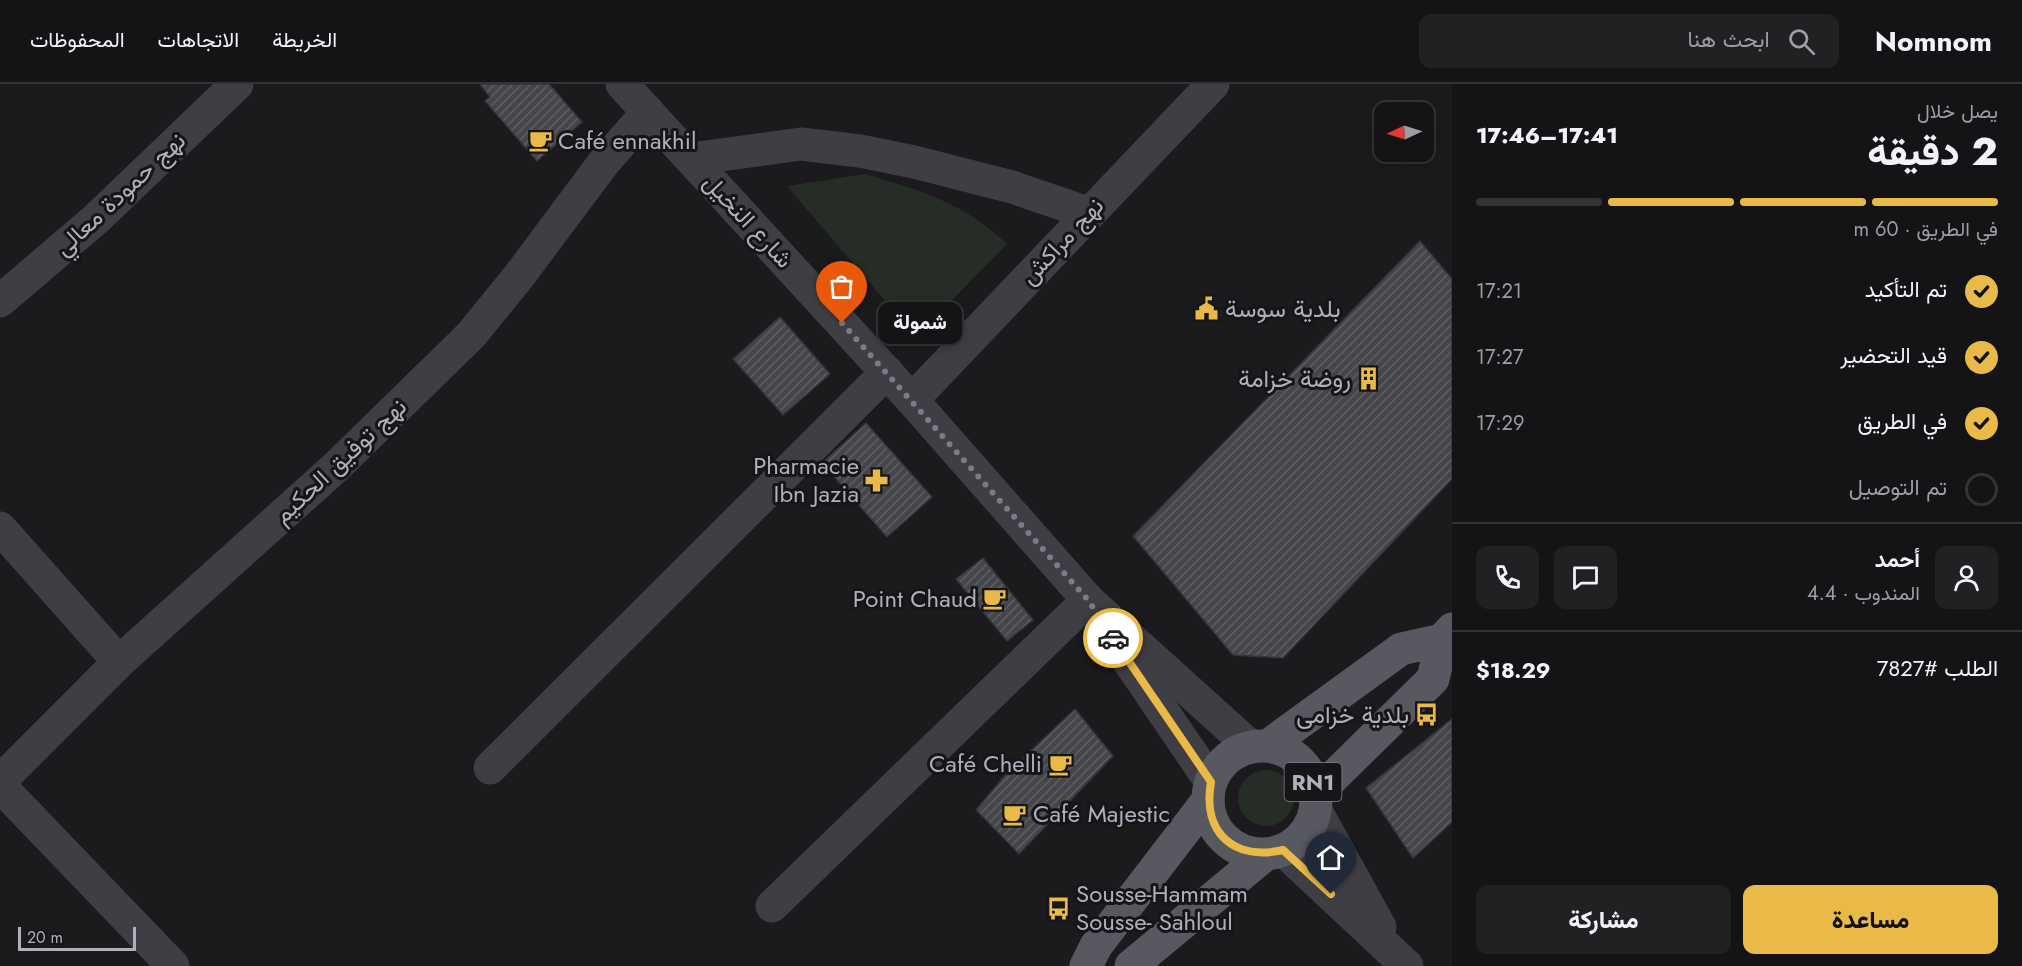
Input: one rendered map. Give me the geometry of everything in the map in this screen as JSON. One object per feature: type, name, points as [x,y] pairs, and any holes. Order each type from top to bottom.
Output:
[{"type":"main road","name":"RN1","points":[[1086,966],[1096,946],[1209,791],[1227,760],[1260,746],[1401,649],[1447,634]]},
{"type":"main road","name":"RN1","points":[[1316,802],[1433,679],[1447,634]]},
{"type":"main road","name":"RN1","points":[[1131,966],[1275,852],[1298,841],[1309,828],[1316,802],[1311,776],[1300,761],[1286,750],[1260,746]]},
{"type":"main road","points":[[1209,791],[1211,818],[1226,839],[1248,853],[1275,852]]},
{"type":"street","name":"نهج حمودة معالي","points":[[0,301],[96,219],[237,84]]},
{"type":"street","name":"شارع النخيل","points":[[622,84],[887,372],[1088,600]]},
{"type":"street","name":"نهج مراكش","points":[[912,400],[1213,84]]},
{"type":"street","name":"نهج توفيق الحكيم","points":[[0,781],[119,662],[337,466],[471,335],[519,276],[605,161],[648,112]]},
{"type":"street","points":[[691,159],[801,144],[860,151],[1012,187],[1088,213]]},
{"type":"street","points":[[490,768],[887,372]]},
{"type":"street","points":[[0,528],[119,662]]},
{"type":"street","points":[[1088,600],[1260,746]]},
{"type":"street","points":[[1088,600],[1209,791]]},
{"type":"street","points":[[772,906],[1088,600]]},
{"type":"street","points":[[0,786],[173,966]]},
{"type":"street","points":[[1316,802],[1401,959]]},
{"type":"street","points":[[1275,852],[1401,959]]},
{"type":"shaded area","points":[[865,174],[923,192],[958,208],[991,230],[1007,244],[916,337],[787,186]]},
{"type":"shaded area","points":[[1266,770],[1281,775],[1289,783],[1294,798],[1289,813],[1281,821],[1266,826],[1251,821],[1243,813],[1238,798],[1243,783],[1251,775]]},
{"type":"building","name":"Café ennakhil","points":[[480,84],[549,84],[582,122],[537,161],[485,101],[490,97]]},
{"type":"building","name":"روضة خزامة","points":[[1420,241],[1452,279],[1452,479],[1283,658],[1233,655],[1133,536]]},
{"type":"building","points":[[780,317],[830,374],[783,415],[733,359]]},
{"type":"building","name":"Pharmacie Ibn Jazia","points":[[866,423],[932,497],[887,537],[822,463]]},
{"type":"building","name":"Point Chaud","points":[[983,558],[1033,620],[1007,641],[956,579]]},
{"type":"building","name":"Café Chelli","points":[[1075,709],[1113,756],[1019,854],[976,810],[1007,773]]},
{"type":"building","points":[[1452,719],[1452,822],[1413,858],[1366,788]]},
{"type":"way so far","points":[[842,323],[1088,600],[1113,638]]},
{"type":"place","name":"Café ennakhil","points":[[540,141]]},
{"type":"place","name":"بلدية سوسة","points":[[1207,309]]},
{"type":"place","name":"شمولة","points":[[842,323]]},
{"type":"place","name":"روضة خزامة","points":[[1369,379]]},
{"type":"place","name":"Pharmacie Ibn Jazia","points":[[877,480]]},
{"type":"place","name":"Point Chaud","points":[[995,599]]},
{"type":"place","name":"بلدية خزامى","points":[[1427,715]]},
{"type":"place","name":"Café Chelli","points":[[1060,764]]},
{"type":"place","name":"Café Majestic","points":[[1015,814]]},
{"type":"place","name":"Sousse-Hammam Sousse- Sahloul","points":[[1058,908]]},
{"type":"route","points":[[1113,638],[1211,782],[1208,800],[1211,818],[1219,833],[1232,845],[1248,853],[1266,854],[1283,850],[1331,894]]}]
